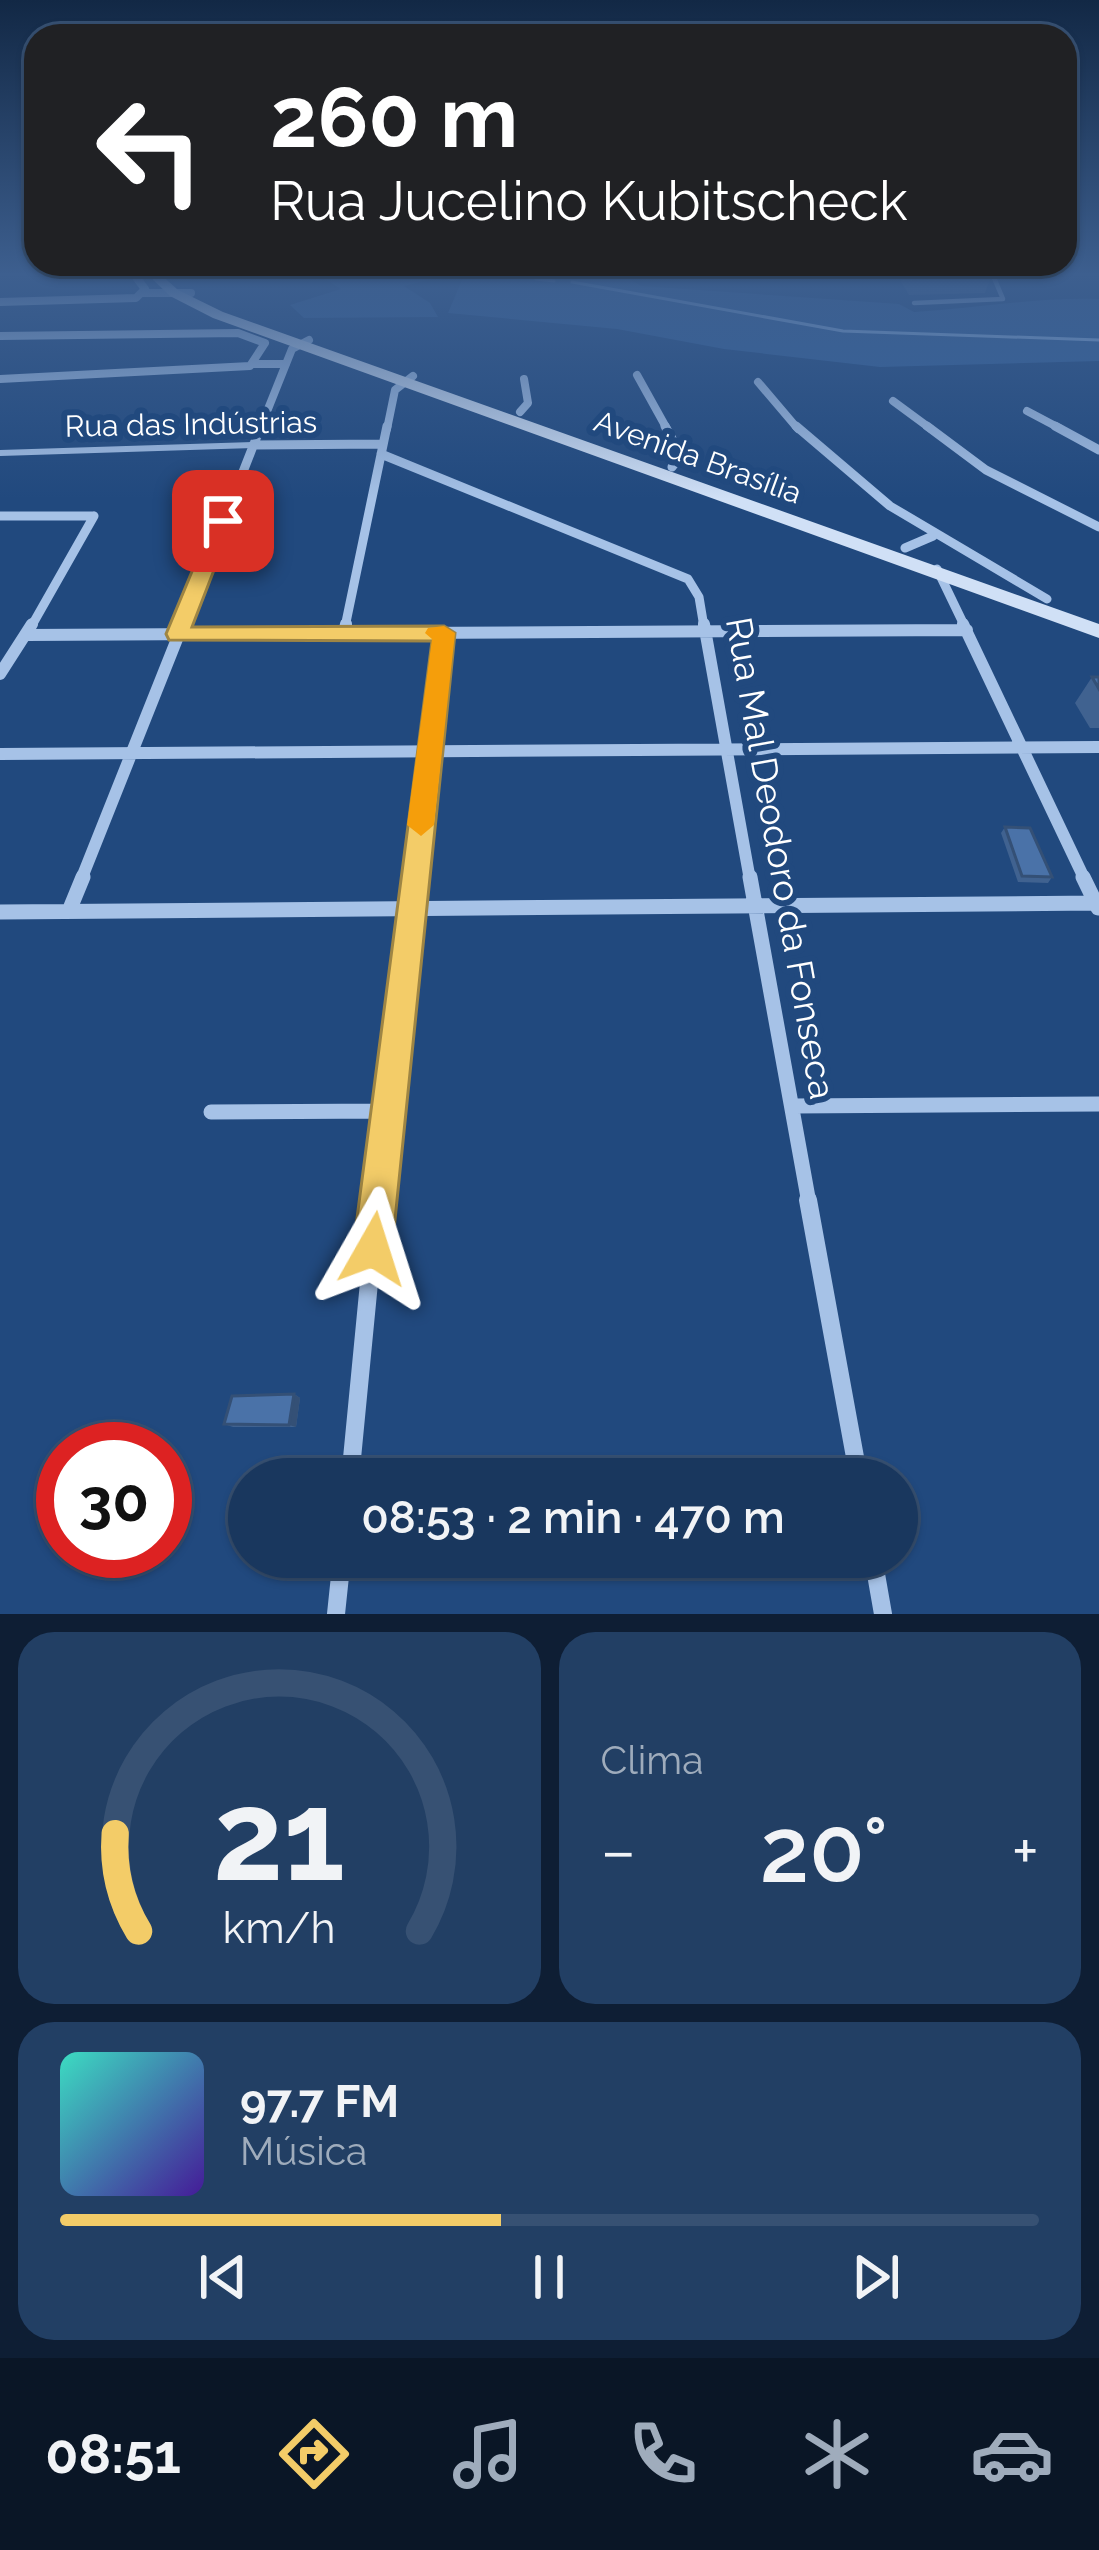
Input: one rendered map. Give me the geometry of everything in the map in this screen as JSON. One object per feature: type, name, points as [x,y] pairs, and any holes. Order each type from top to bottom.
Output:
[{"type":"main road","name":"Avenida Brasília","points":[[323,348],[1099,631]]},
{"type":"main road","name":"Avenida Brasília","points":[[409,378],[520,412],[1099,619]]},
{"type":"street","points":[[252,363],[262,348]]},
{"type":"street","points":[[69,911],[287,362],[299,348]]},
{"type":"street","points":[[0,379],[287,362]]},
{"type":"street","points":[[638,375],[682,455],[673,467]]},
{"type":"street","points":[[344,632],[395,390],[409,378]]},
{"type":"street","points":[[520,412],[528,403],[524,379]]},
{"type":"street","points":[[758,382],[810,446],[880,502],[1047,598]]},
{"type":"street","points":[[893,401],[966,458],[1099,527]]},
{"type":"street","points":[[1027,411],[1099,449]]},
{"type":"street","name":"Rua das Indústrias","points":[[253,446],[382,449]]},
{"type":"street","name":"Rua Mal Deodoro da Fonseca","points":[[382,449],[688,579],[699,597],[856,1458]]},
{"type":"street","points":[[0,516],[94,515],[2,674]]},
{"type":"street","points":[[905,548],[933,536]]},
{"type":"street","points":[[0,912],[1098,905],[937,569]]},
{"type":"street","points":[[26,634],[967,630]]},
{"type":"street","points":[[352,1458],[386,1111],[444,633]]},
{"type":"street","points":[[0,754],[1099,747]]},
{"type":"street","points":[[793,1106],[1099,1104]]},
{"type":"street","points":[[211,1112],[386,1111]]},
{"type":"street","points":[[336,1614],[340,1578]]},
{"type":"street","points":[[877,1578],[884,1614]]},
{"type":"lane","name":"Rua das Indústrias","points":[[0,453],[253,446]]},
{"type":"shaded area","points":[[720,348],[1099,348],[1099,361],[880,367]]},
{"type":"building","points":[[1005,827],[1030,828],[1052,877],[1022,876]]},
{"type":"building","points":[[294,1394],[289,1425],[224,1424],[232,1396]]},
{"type":"slow traffic","points":[[421,825],[444,633],[436,633]]},
{"type":"route","points":[[223,521],[177,634],[444,633],[373,1249]]}]
